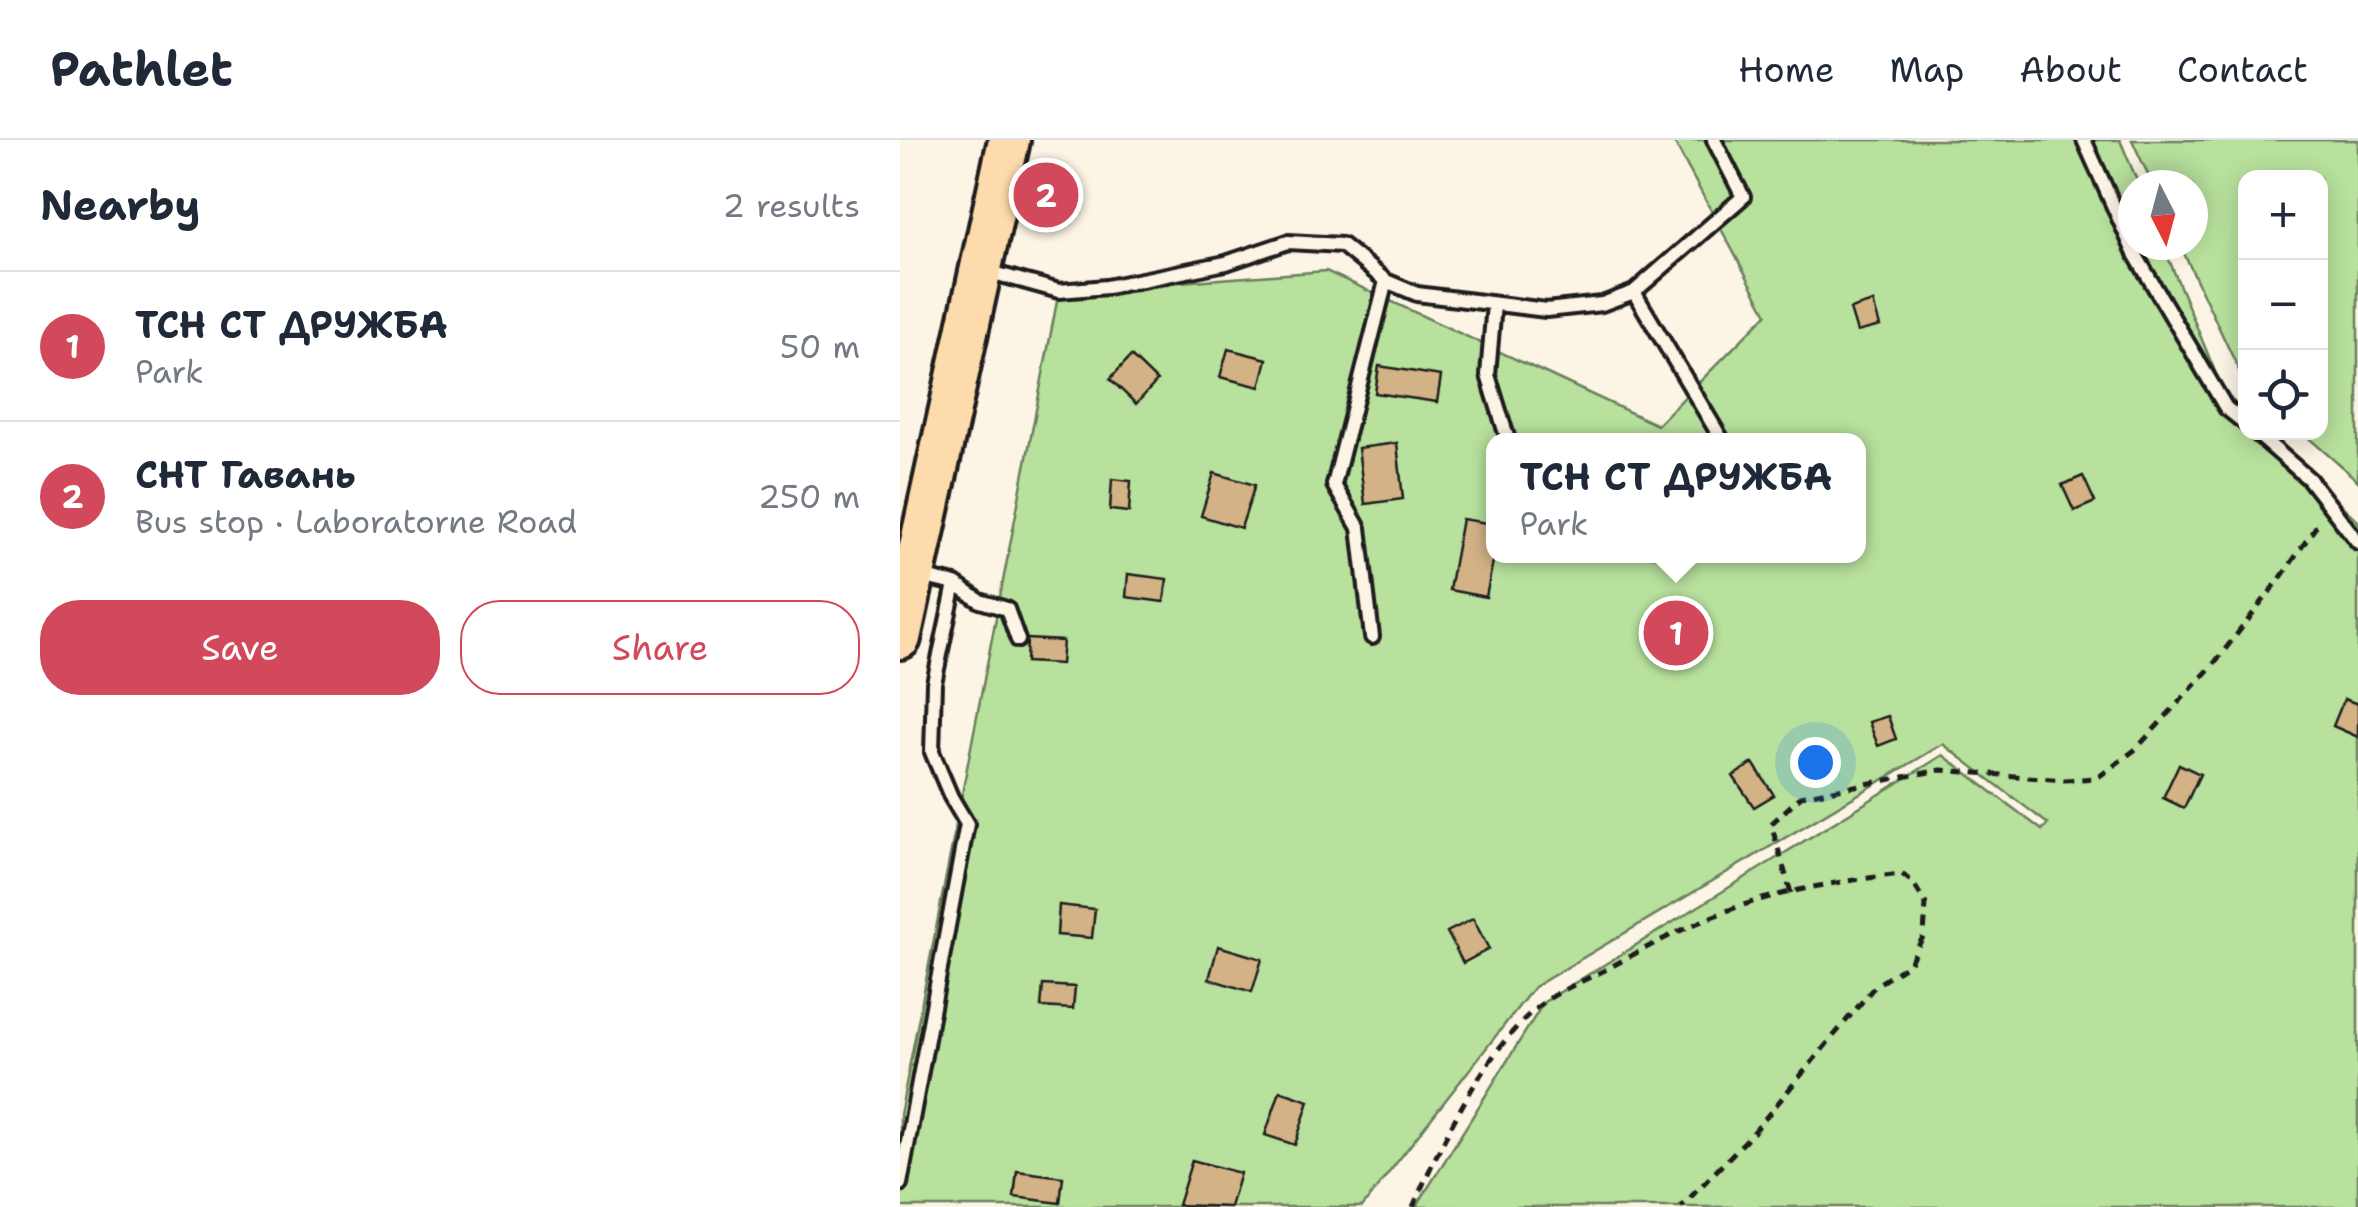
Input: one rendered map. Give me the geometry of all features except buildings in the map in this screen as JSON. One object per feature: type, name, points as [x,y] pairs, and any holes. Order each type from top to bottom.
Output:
[{"type":"main road","points":[[900,638],[1009,140]]},
{"type":"lane","points":[[981,270],[1059,290],[1107,287],[1226,263],[1288,242],[1342,245],[1386,281],[1417,294],[1546,310],[1602,304],[1634,292],[1742,197],[1714,140]]},
{"type":"lane","points":[[2084,140],[2136,254],[2226,408],[2238,418]]},
{"type":"lane","points":[[1372,637],[1359,528],[1334,485],[1386,281]]},
{"type":"lane","points":[[1634,292],[1718,433]]},
{"type":"lane","points":[[1494,304],[1488,375],[1506,433]]},
{"type":"lane","points":[[2264,440],[2308,478],[2358,542]]},
{"type":"lane","points":[[914,574],[954,584],[980,601],[1007,609],[1018,640]]},
{"type":"lane","points":[[900,1184],[967,824],[932,752],[934,683],[954,584]]},
{"type":"path","points":[[1791,893],[1771,824],[1800,796],[1941,770],[2064,780],[2097,778],[2136,749],[2212,666],[2280,579],[2330,506]]},
{"type":"path","points":[[1413,1207],[1436,1152],[1464,1104],[1508,1040],[1544,1002],[1668,936],[1758,900],[1902,874],[1914,883],[1926,904],[1924,935],[1909,964],[1876,986],[1754,1133],[1681,1207]]},
{"type":"green space","points":[[1673,140],[2120,140],[2133,170],[2118,170],[2118,260],[2169,260],[2223,391],[2238,406],[2238,440],[2273,440],[2358,521],[2358,1207],[1416,1207],[1544,1002],[1943,755],[2042,830],[2048,824],[1943,744],[1534,987],[1362,1207],[900,1207],[900,1115],[1059,291],[1326,271],[1657,425],[1767,314]]},
{"type":"green space","points":[[2132,140],[2358,140],[2358,481],[2311,440],[2328,440],[2328,170],[2238,170],[2238,368],[2187,260],[2208,260],[2208,170],[2146,170]]},
{"type":"place","name":"СНТ Гавань","points":[[1046,195]]},
{"type":"place","name":"ТСН СТ ДРУЖБА","points":[[1676,633]]}]
